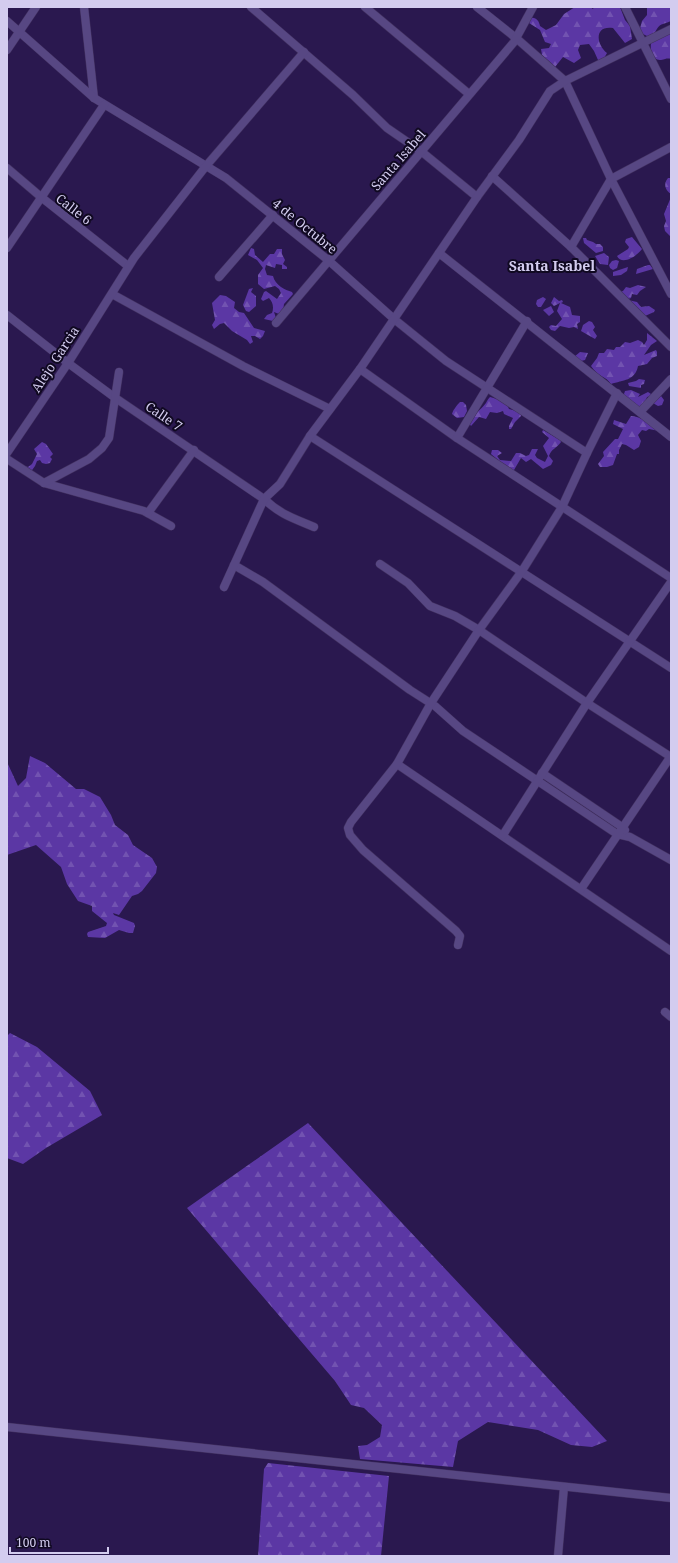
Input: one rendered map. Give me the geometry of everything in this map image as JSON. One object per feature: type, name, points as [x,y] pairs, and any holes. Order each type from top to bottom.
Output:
[{"type":"street","points":[[7,50],[36,7]]},
{"type":"street","points":[[84,7],[94,98]]},
{"type":"street","points":[[251,7],[354,95],[387,128],[422,152],[477,197]]},
{"type":"street","points":[[365,7],[469,94]]},
{"type":"street","points":[[477,7],[516,38],[565,81],[611,179],[671,294]]},
{"type":"street","name":"Santa Isabel","points":[[276,323],[328,260],[422,152],[516,38],[533,7]]},
{"type":"street","points":[[625,7],[671,99]]},
{"type":"street","name":"4 de Octubre","points":[[7,21],[94,98],[226,178],[328,260],[394,319],[441,357],[486,388],[587,452]]},
{"type":"street","points":[[224,587],[264,499],[280,484],[310,436],[360,369],[477,197],[519,140],[550,90],[565,81],[671,29]]},
{"type":"street","name":"Alejo Garcia","points":[[7,452],[68,363],[122,278],[128,266],[206,166],[304,52]]},
{"type":"street","points":[[7,248],[104,105]]},
{"type":"street","points":[[571,248],[611,179],[671,147]]},
{"type":"street","name":"Calle 6","points":[[7,168],[128,266]]},
{"type":"street","points":[[492,176],[571,248],[671,347]]},
{"type":"street","points":[[219,277],[273,215]]},
{"type":"street","points":[[439,253],[527,321],[671,437]]},
{"type":"street","points":[[112,294],[243,366],[330,409]]},
{"type":"street","name":"Calle 7","points":[[7,315],[114,397],[264,499],[275,510],[314,527]]},
{"type":"street","points":[[457,438],[527,321]]},
{"type":"street","points":[[360,369],[457,438],[671,578]]},
{"type":"street","points":[[44,483],[89,459],[102,448],[109,438],[119,372]]},
{"type":"street","points":[[640,412],[671,379]]},
{"type":"street","points":[[458,945],[460,936],[456,931],[363,850],[350,835],[348,828],[351,822],[397,764],[431,703],[479,630],[522,571],[562,507],[587,452],[617,393]]},
{"type":"street","points":[[310,436],[671,668]]},
{"type":"street","points":[[148,513],[194,450]]},
{"type":"street","points":[[7,459],[44,483],[148,513],[171,526]]},
{"type":"street","points":[[380,564],[408,583],[430,606],[455,616],[479,630],[587,703],[671,756],[580,889]]},
{"type":"street","points":[[234,565],[263,582],[348,646],[431,703],[463,730],[538,781],[617,834],[630,837],[671,860]]},
{"type":"street","points":[[502,835],[587,703],[671,582]]},
{"type":"street","points":[[397,764],[671,951]]},
{"type":"street","points":[[542,773],[622,827],[630,837]]},
{"type":"street","points":[[7,1427],[671,1498]]},
{"type":"street","points":[[558,1556],[564,1487]]},
{"type":"green space","points":[[575,7],[590,7],[593,9],[594,7],[620,7],[625,20],[630,26],[632,39],[625,43],[613,28],[602,29],[599,40],[603,49],[607,53],[603,60],[598,60],[589,44],[580,45],[578,50],[581,58],[574,63],[563,57],[555,67],[542,55],[541,49],[549,48],[551,44],[545,42],[540,30],[529,23],[531,18],[534,18],[538,21],[540,26],[546,30],[556,25],[564,14]]},
{"type":"green space","points":[[647,7],[671,7],[671,21],[661,25],[654,35],[649,37],[639,32],[642,21],[647,15]]},
{"type":"green space","points":[[671,30],[671,59],[658,60],[651,52],[651,43]]},
{"type":"green space","points":[[668,178],[671,178],[671,194],[665,187]]},
{"type":"green space","points":[[671,197],[671,237],[665,231],[664,226],[666,221],[664,214]]},
{"type":"green space","points":[[632,237],[642,249],[630,259],[619,259],[617,256],[629,247],[625,242],[626,239]]},
{"type":"green space","points":[[583,238],[586,238],[587,240],[596,244],[600,244],[603,247],[603,251],[596,253],[584,243]]},
{"type":"green space","points":[[251,248],[254,249],[255,255],[263,262],[270,254],[274,254],[277,249],[282,249],[282,254],[285,260],[283,264],[287,267],[287,269],[282,269],[282,265],[276,264],[275,268],[266,265],[265,269],[267,275],[273,276],[278,284],[293,294],[284,304],[283,311],[279,314],[274,312],[276,318],[273,321],[264,319],[267,315],[272,313],[273,307],[271,301],[269,298],[263,301],[261,299],[266,291],[277,299],[281,293],[275,286],[264,289],[258,284],[258,275],[263,268],[257,260],[248,255]]},
{"type":"green space","points":[[604,253],[609,257],[608,265],[600,264],[595,256]]},
{"type":"green space","points":[[612,261],[619,261],[617,268],[613,270],[609,265]]},
{"type":"green space","points":[[650,265],[653,269],[636,274],[637,269]]},
{"type":"green space","points":[[628,267],[627,271],[621,275],[613,276],[613,272]]},
{"type":"green space","points":[[638,285],[646,287],[637,295],[632,294],[631,298],[628,299],[620,292],[626,287],[630,288]]},
{"type":"green space","points":[[253,288],[251,292],[256,296],[256,306],[249,312],[246,311],[243,305],[249,289]]},
{"type":"green space","points":[[220,295],[226,296],[235,302],[234,308],[239,312],[244,313],[254,328],[265,331],[260,339],[255,336],[251,336],[253,342],[250,344],[247,340],[232,331],[224,323],[220,324],[214,329],[212,325],[215,320],[212,303]]},
{"type":"green space","points":[[543,297],[546,299],[541,307],[538,307],[536,304],[537,300]]},
{"type":"green space","points":[[554,297],[559,301],[562,300],[563,302],[561,303],[570,307],[572,315],[580,316],[580,322],[577,324],[578,329],[574,327],[569,328],[560,326],[555,331],[551,330],[549,327],[551,325],[556,326],[562,319],[557,311],[560,303],[554,306],[551,303]]},
{"type":"green space","points":[[628,300],[637,302],[641,307],[649,306],[655,310],[654,312],[645,316]]},
{"type":"green space","points":[[551,306],[554,312],[549,316],[543,310]]},
{"type":"green space","points":[[589,321],[592,322],[595,327],[593,330],[597,336],[595,339],[581,331],[583,325]]},
{"type":"green space","points":[[647,333],[657,341],[651,345],[644,355],[656,350],[657,356],[652,358],[647,364],[638,366],[634,375],[628,379],[611,384],[591,366],[599,353],[604,353],[607,349],[614,350],[616,347],[620,347],[625,342],[630,343],[638,340],[644,345],[647,340]]},
{"type":"green space","points":[[580,352],[588,353],[585,360],[581,361],[574,357]]},
{"type":"green space","points":[[639,379],[645,380],[644,384],[641,385],[641,388],[629,386],[628,383]]},
{"type":"green space","points":[[631,390],[640,394],[638,397],[648,392],[651,396],[647,397],[645,403],[639,408],[623,397],[625,391]]},
{"type":"green space","points":[[661,396],[664,400],[662,405],[658,406],[653,403]]},
{"type":"green space","points":[[490,397],[504,403],[509,409],[520,412],[521,416],[511,429],[509,429],[509,426],[513,418],[504,414],[503,411],[497,413],[490,412],[486,419],[479,417],[471,426],[469,423],[472,417],[484,406]]},
{"type":"green space","points":[[460,402],[463,402],[466,405],[467,411],[464,417],[457,418],[452,414]]},
{"type":"green space","points":[[631,416],[642,419],[659,431],[649,429],[646,431],[642,430],[638,435],[641,441],[639,447],[634,450],[622,444],[613,465],[600,467],[598,464],[604,456],[603,452],[615,439],[618,439],[623,429],[613,424],[614,420],[626,424]]},
{"type":"green space","points":[[543,430],[561,442],[549,456],[553,461],[551,465],[543,469],[531,459],[526,462],[521,458],[514,470],[510,470],[491,454],[492,450],[498,450],[502,453],[497,456],[500,460],[511,461],[516,453],[526,456],[529,455],[532,449],[538,449],[535,455],[537,458],[545,462],[548,456],[543,446],[549,438],[542,432]]},
{"type":"green space","points":[[42,442],[46,444],[53,454],[50,457],[52,459],[50,463],[46,464],[42,463],[40,460],[37,461],[30,473],[24,466],[28,467],[32,464],[37,454],[34,449]]},
{"type":"green space","points":[[30,756],[45,763],[76,789],[84,789],[100,797],[115,825],[128,835],[133,845],[152,858],[157,867],[156,873],[142,891],[132,896],[119,915],[113,913],[114,915],[134,923],[135,926],[133,933],[119,930],[105,938],[88,937],[88,932],[106,926],[107,923],[92,911],[92,906],[78,901],[67,884],[61,867],[36,845],[7,855],[7,762],[18,786],[26,778]]},
{"type":"green space","points":[[10,1033],[37,1047],[90,1091],[102,1115],[46,1148],[23,1164],[7,1158],[7,1036]]},
{"type":"green space","points":[[308,1123],[607,1441],[592,1447],[571,1445],[538,1430],[488,1422],[458,1441],[453,1467],[360,1459],[358,1446],[367,1445],[380,1437],[382,1425],[364,1408],[351,1405],[335,1381],[187,1208]]},
{"type":"green space","points":[[268,1463],[389,1476],[381,1556],[258,1556],[264,1469]]},
{"type":"district","name":"Santa Isabel","points":[[552,265]]}]
